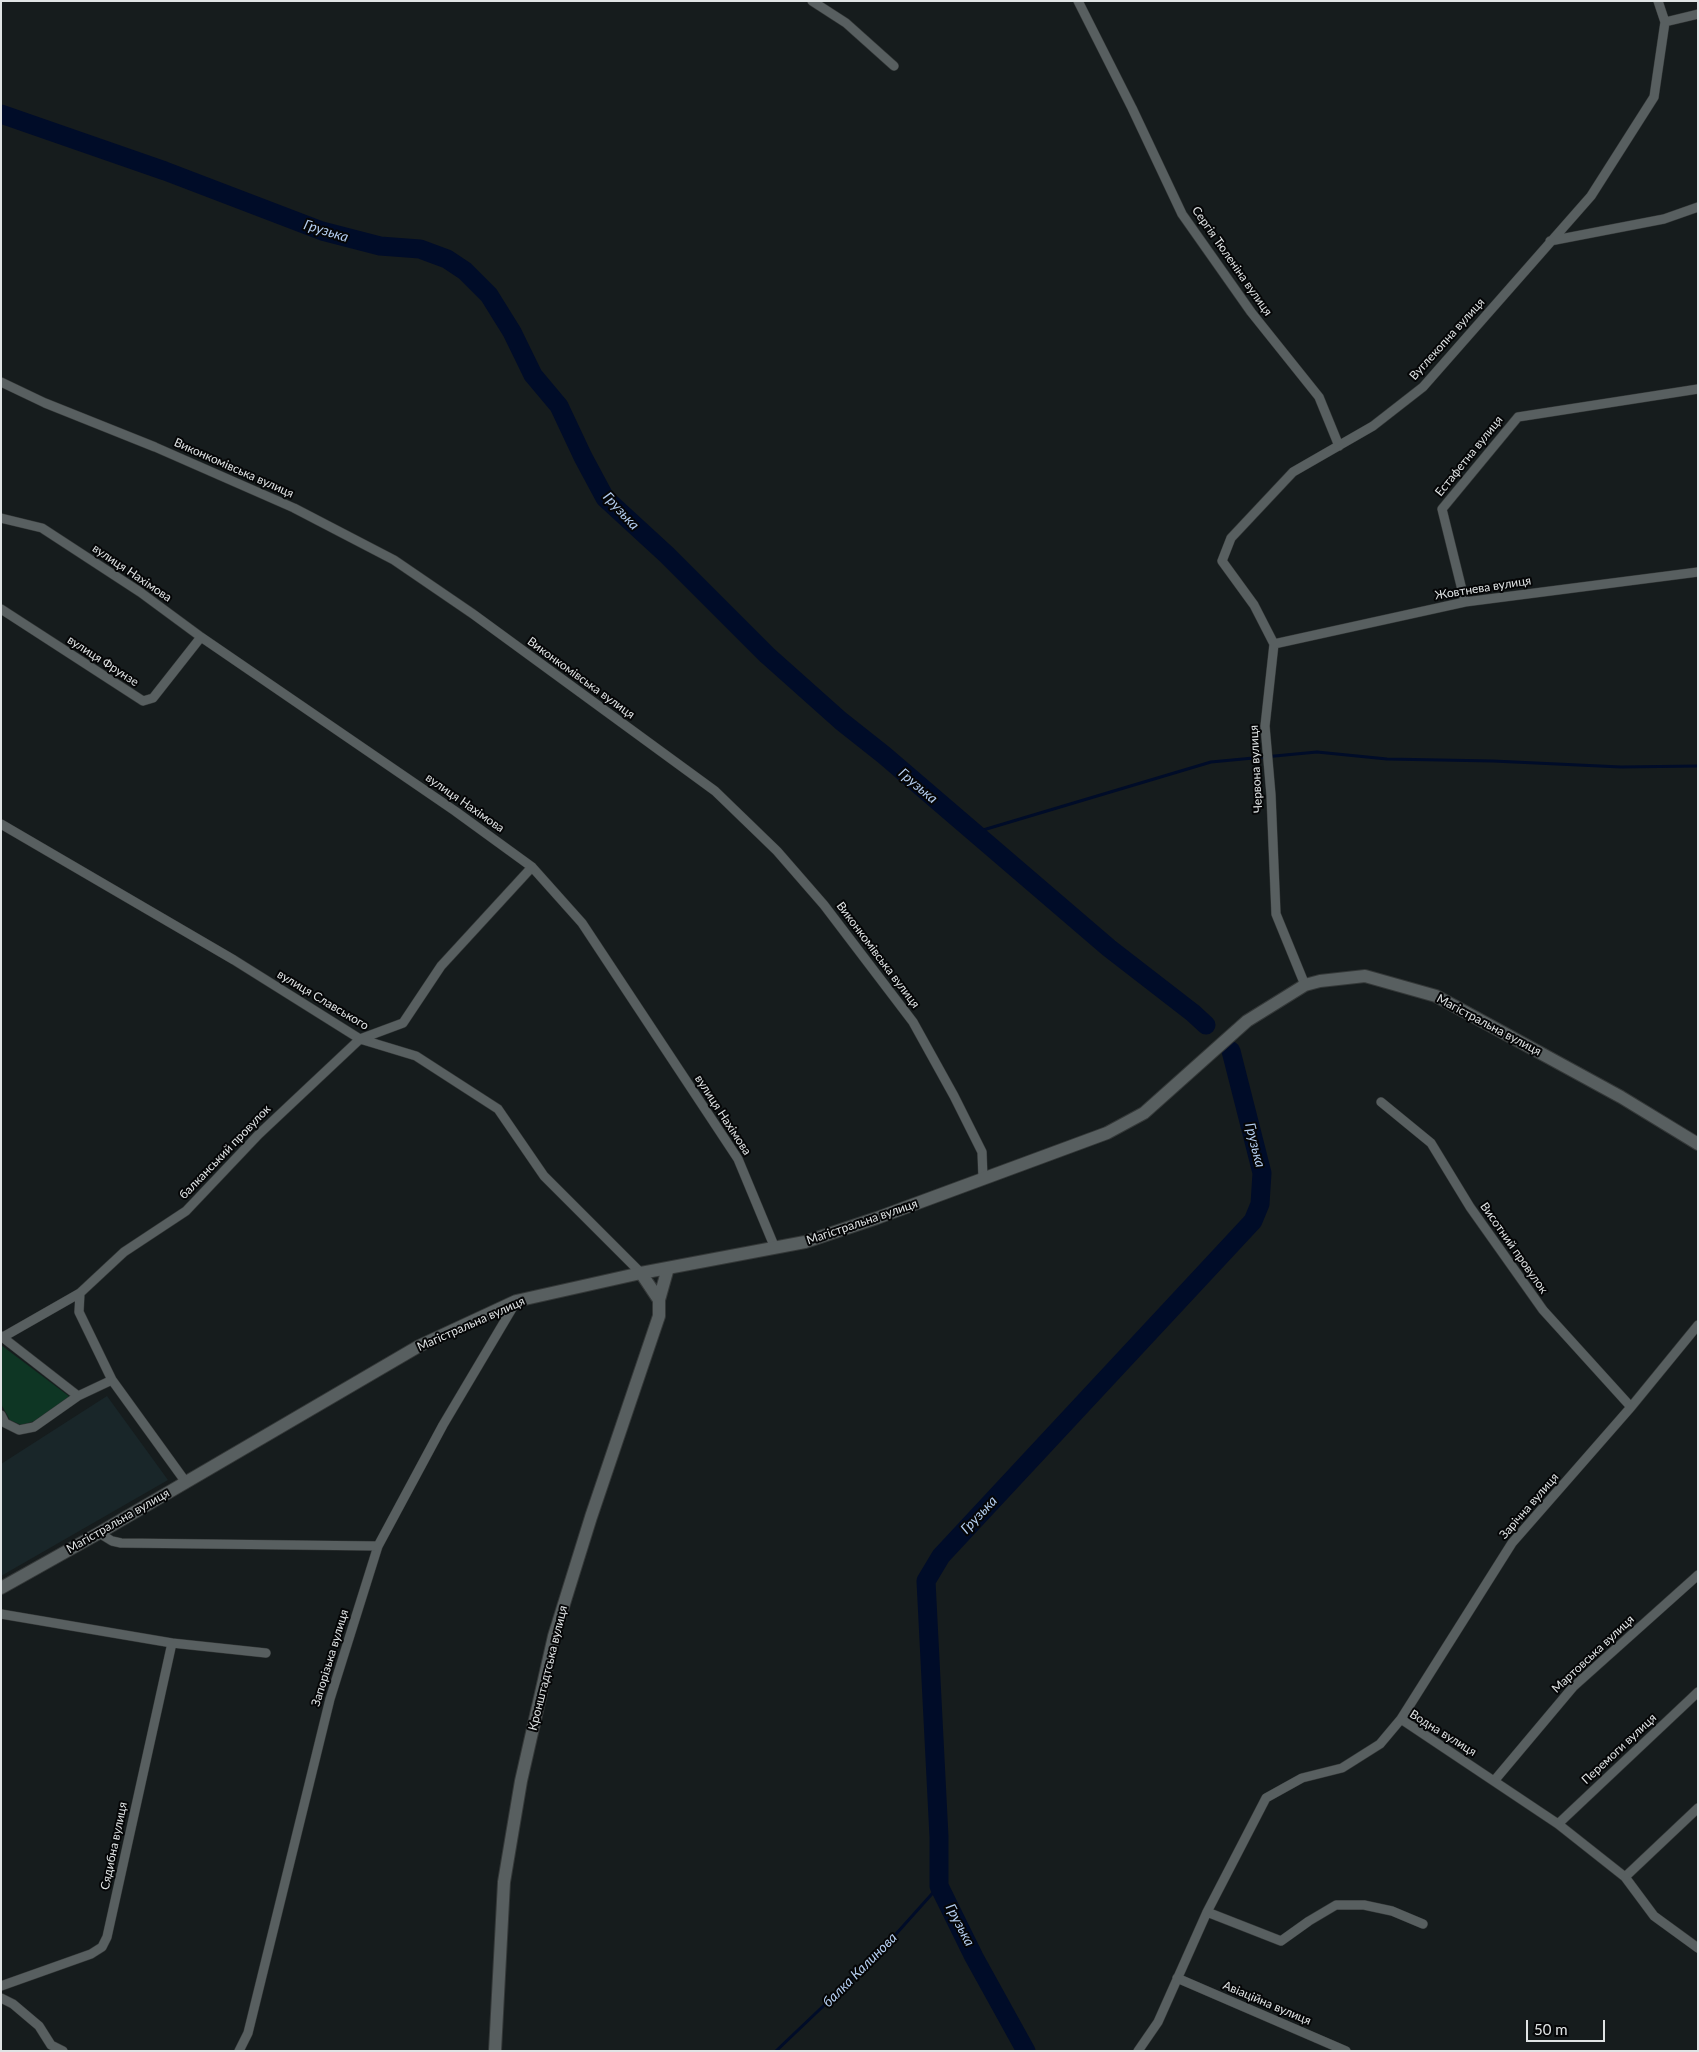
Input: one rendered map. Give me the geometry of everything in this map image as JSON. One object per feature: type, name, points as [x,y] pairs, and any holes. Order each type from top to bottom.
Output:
[{"type":"main road","name":"Магістральна вулиця","points":[[1,1588],[99,1533],[185,1481],[419,1346],[516,1301],[641,1272],[775,1248],[829,1234],[1107,1133],[1144,1113],[1247,1021],[1305,985],[1320,981],[1365,976],[1436,996],[1621,1098],[1698,1144]]},
{"type":"main road","name":"Кронштадтська вулиця","points":[[495,2051],[504,1882],[521,1781],[554,1636],[590,1519],[654,1332],[659,1300],[668,1268]]},
{"type":"main road","points":[[641,1272],[659,1300]]},
{"type":"street","points":[[812,1],[846,22],[894,66]]},
{"type":"street","name":"Сергія Тюленіна вулиця","points":[[1078,1],[1132,108],[1182,214],[1251,312],[1319,397],[1339,446]]},
{"type":"street","points":[[1658,1],[1665,22],[1698,14]]},
{"type":"street","name":"Вуглекопна вулиця","points":[[1274,644],[1254,606],[1222,561],[1231,538],[1293,472],[1373,426],[1423,387],[1591,196],[1654,97],[1665,22]]},
{"type":"street","points":[[1550,242],[1664,219],[1698,207]]},
{"type":"street","name":"Виконкомівська вулиця","points":[[1,382],[45,403],[156,447],[294,508],[394,560],[473,614],[715,791],[777,851],[824,905],[913,1022],[954,1096],[982,1152],[983,1178]]},
{"type":"street","name":"Естафетна вулиця","points":[[1465,602],[1442,509],[1518,417],[1698,389]]},
{"type":"street","name":"вулиця Нахімова","points":[[1,518],[42,528],[140,592],[201,637],[455,811],[532,867],[582,923],[738,1159],[775,1248]]},
{"type":"street","name":"Жовтнева вулиця","points":[[1274,644],[1465,602],[1698,572]]},
{"type":"street","name":"вулиця Фрунзе","points":[[1,609],[143,701],[153,698],[201,637]]},
{"type":"street","name":"Червона вулиця","points":[[1274,644],[1265,726],[1271,795],[1276,914],[1305,985]]},
{"type":"street","name":"вулиця Славського","points":[[1,824],[234,960],[360,1038],[416,1056],[498,1109],[544,1176],[641,1272]]},
{"type":"street","name":"балканський провулок","points":[[2,1337],[80,1293],[124,1252],[186,1211],[259,1134],[360,1038],[403,1022],[441,966],[532,867]]},
{"type":"street","name":"Висотний провулок","points":[[1380,1102],[1431,1143],[1470,1207],[1543,1310],[1631,1407]]},
{"type":"street","points":[[80,1293],[79,1312],[112,1380],[185,1481]]},
{"type":"street","name":"Запорізька вулиця","points":[[239,2051],[248,2032],[330,1698],[378,1546],[443,1426],[516,1301]]},
{"type":"street","name":"Зарічна вулиця","points":[[1401,1719],[1512,1543],[1631,1407],[1698,1325]]},
{"type":"street","points":[[2,1337],[78,1396]]},
{"type":"street","points":[[1,1415],[5,1422],[19,1430],[34,1427],[78,1396],[112,1380]]},
{"type":"street","points":[[99,1533],[112,1541],[121,1543],[378,1546]]},
{"type":"street","name":"Мартовська вулиця","points":[[1494,1781],[1573,1687],[1698,1575]]},
{"type":"street","points":[[1,1614],[172,1644],[266,1653]]},
{"type":"street","name":"Сядибна вулиця","points":[[1,1986],[91,1954],[102,1948],[107,1937],[172,1644]]},
{"type":"street","name":"Перемоги вулиця","points":[[1558,1824],[1698,1692]]},
{"type":"street","name":"Водна вулиця","points":[[1138,2051],[1158,2022],[1207,1912],[1266,1798],[1302,1778],[1342,1768],[1380,1744],[1401,1719],[1558,1824],[1626,1877],[1654,1916],[1698,1948]]},
{"type":"street","points":[[1626,1877],[1698,1808]]},
{"type":"street","points":[[1207,1912],[1281,1941],[1336,1905],[1364,1905],[1392,1911],[1423,1924]]},
{"type":"street","name":"Авіаційна вулиця","points":[[1177,1978],[1346,2051]]},
{"type":"street","points":[[1,1998],[13,2004],[39,2026],[49,2048],[64,2051]]},
{"type":"shaded area","points":[[107,1396],[168,1480],[1,1576],[1,1464]]},
{"type":"green space","points":[[1,1345],[70,1397],[35,1421],[21,1425],[10,1420],[1,1404]]},
{"type":"waterway","name":"Грузька","points":[[1,114],[165,171],[322,231],[380,246],[420,249],[447,259],[465,271],[489,295],[512,332],[533,375],[559,406],[605,498],[667,555],[767,655],[841,721],[884,755],[1109,948],[1206,1025]]},
{"type":"waterway","points":[[973,833],[1211,762],[1317,752],[1387,759],[1493,761],[1621,767],[1698,766]]},
{"type":"waterway","name":"Грузька","points":[[1026,2051],[974,1957],[939,1886],[939,1837],[926,1581],[941,1556],[1253,1221],[1260,1204],[1262,1173],[1231,1051]]},
{"type":"waterway","name":"балка Калинова","points":[[776,2051],[879,1953],[939,1886]]}]
